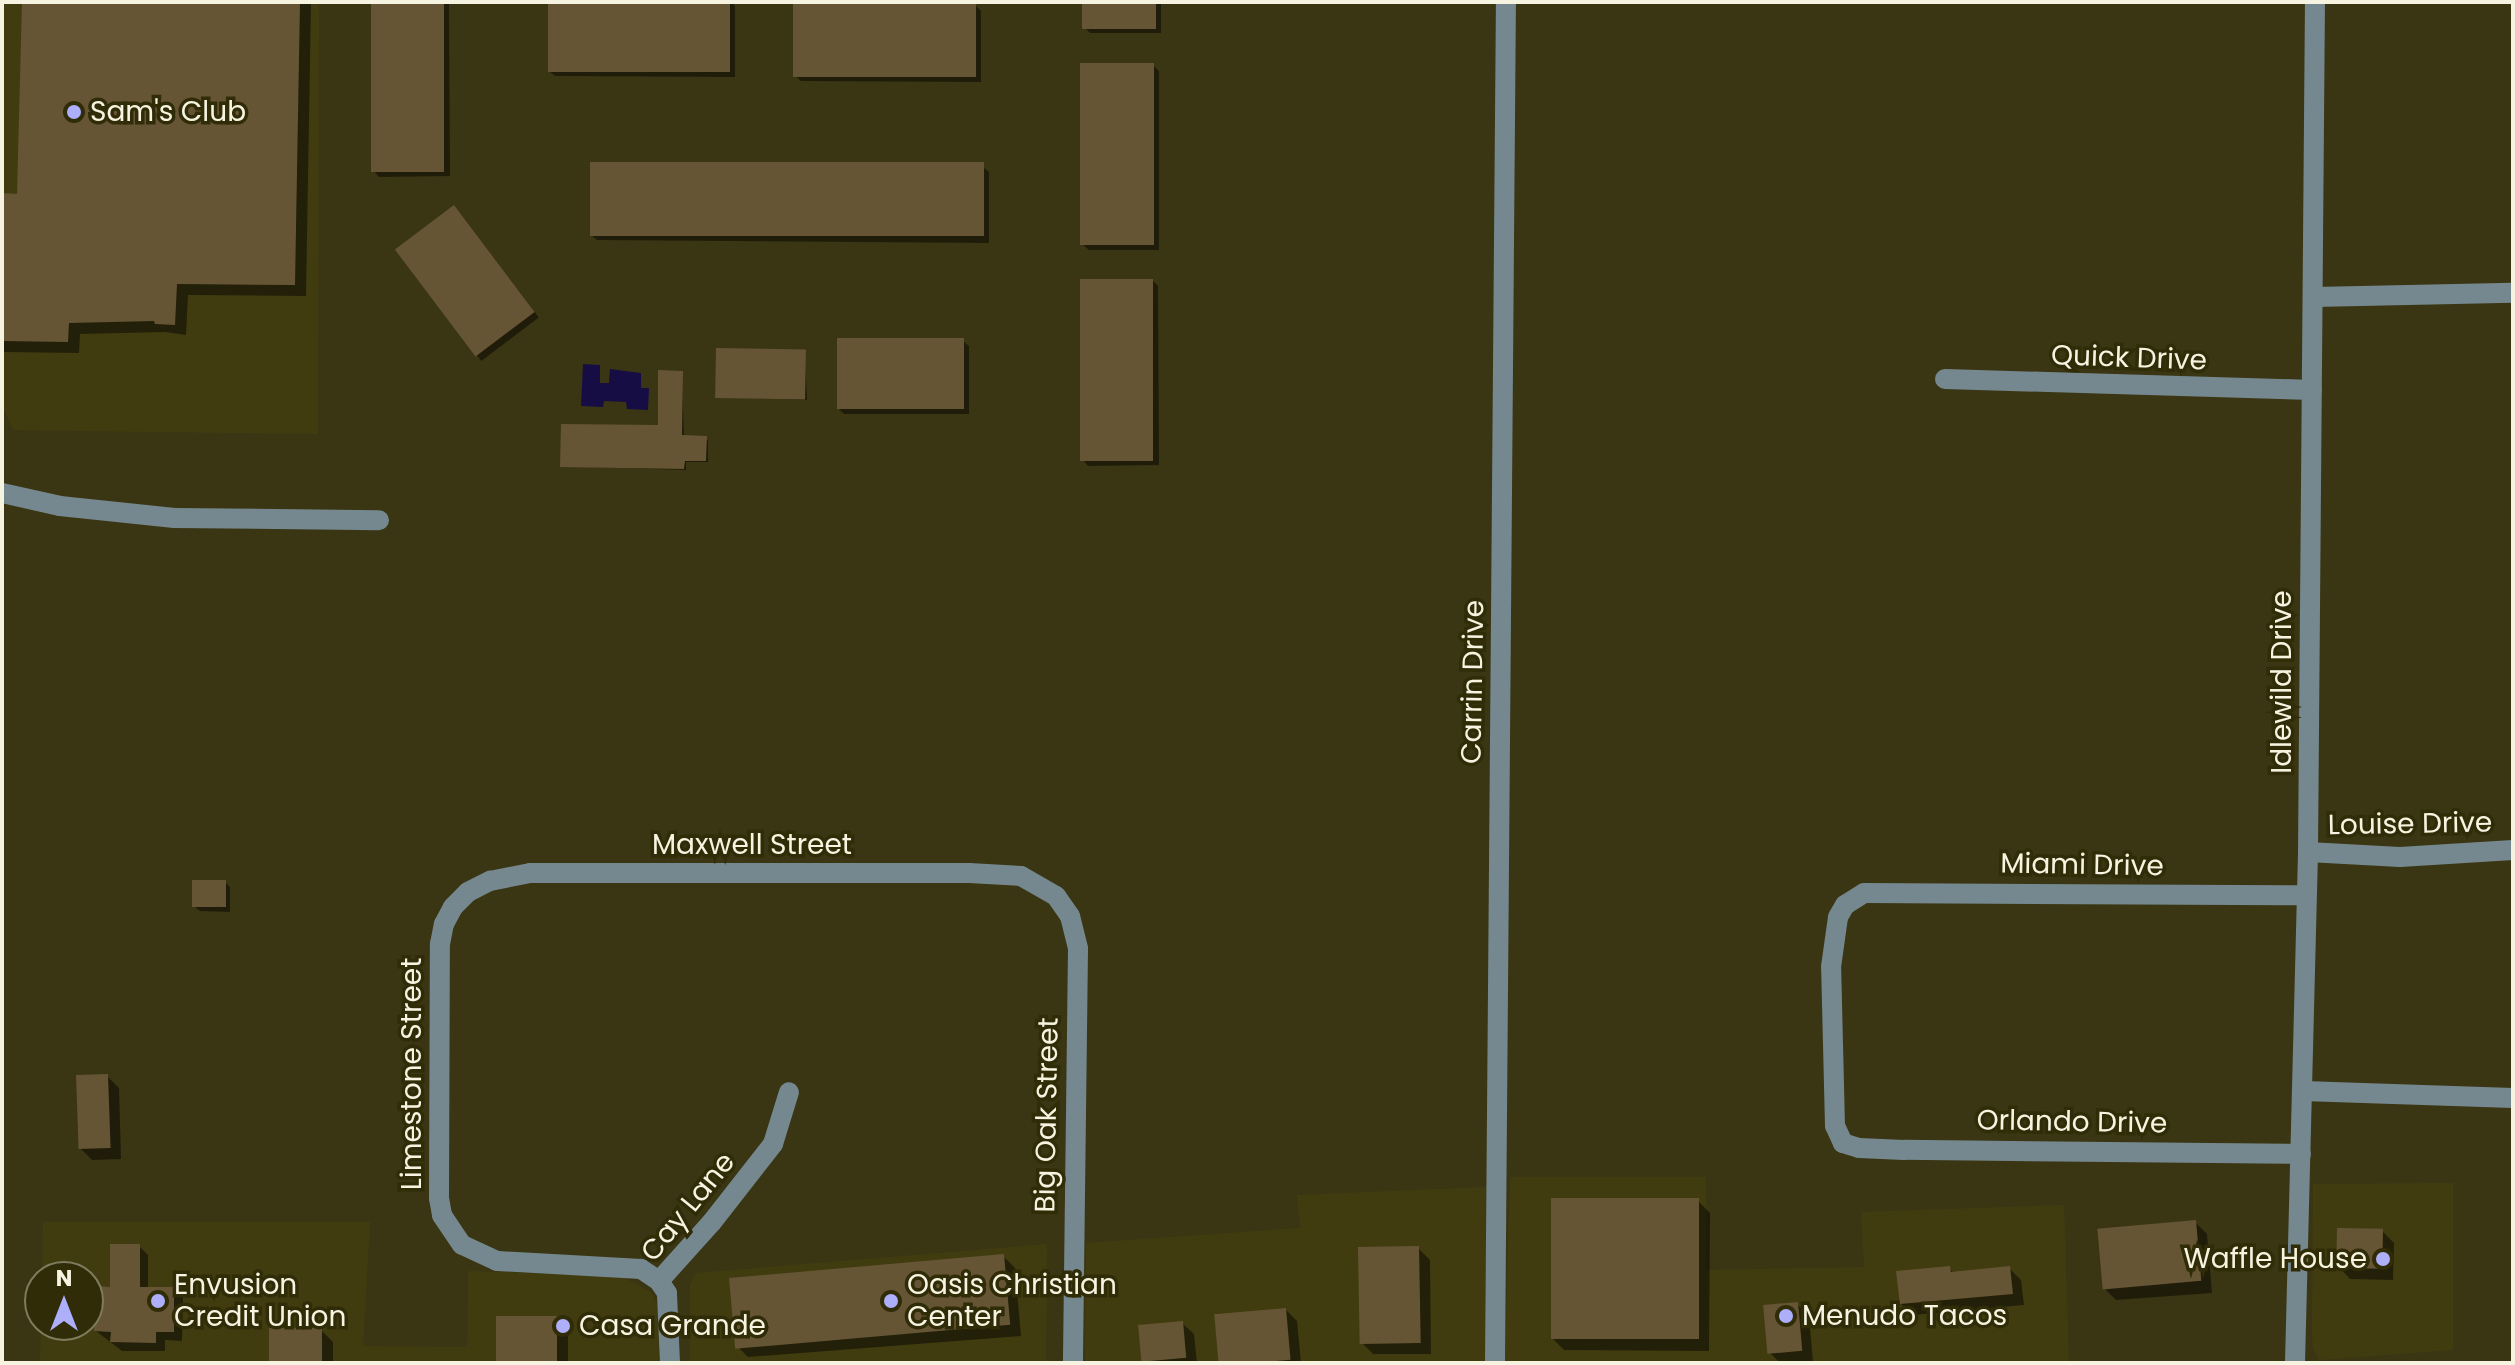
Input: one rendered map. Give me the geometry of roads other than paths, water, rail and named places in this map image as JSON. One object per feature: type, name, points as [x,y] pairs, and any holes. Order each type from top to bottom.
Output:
[{"type":"street","name":"Carrin Drive","points":[[1495,1363],[1506,2]]},
{"type":"street","name":"Idlewild Drive","points":[[2295,1363],[2308,852],[2315,2]]},
{"type":"street","points":[[2314,297],[2513,293]]},
{"type":"street","name":"Quick Drive","points":[[1945,379],[2312,390]]},
{"type":"street","points":[[2,493],[60,506],[174,518],[379,520]]},
{"type":"street","name":"Louise Drive","points":[[2308,852],[2400,857],[2513,850]]},
{"type":"street","name":"Maxwell Street","points":[[468,892],[490,881],[530,873],[969,873],[1021,876],[1039,883]]},
{"type":"street","name":"Big Oak Street","points":[[1039,883],[1056,896],[1070,916],[1078,949],[1073,1363]]},
{"type":"street","name":"Miami Drive","points":[[1843,1143],[1837,1138],[1835,1126],[1831,967],[1838,917],[1857,895],[1891,891],[2306,895]]},
{"type":"street","name":"Limestone Street","points":[[468,892],[448,916],[440,944],[439,1170],[442,1215],[462,1245],[489,1259],[627,1266],[659,1281]]},
{"type":"street","points":[[2303,1091],[2513,1098]]},
{"type":"street","name":"Cay Lane","points":[[670,1363],[667,1293],[659,1281],[712,1222],[773,1144],[789,1092]]},
{"type":"street","name":"Orlando Drive","points":[[1843,1143],[1859,1148],[1904,1150],[2301,1154]]},
{"type":"place","name":"Sam's Club","points":[[74,112]]},
{"type":"place","name":"Waffle House","points":[[2383,1259]]},
{"type":"place","name":"Envusion Credit Union","points":[[158,1301]]},
{"type":"place","name":"Oasis Christian Center","points":[[891,1301]]},
{"type":"place","name":"Menudo Tacos","points":[[1786,1316]]},
{"type":"place","name":"Casa Grande","points":[[563,1326]]}]
